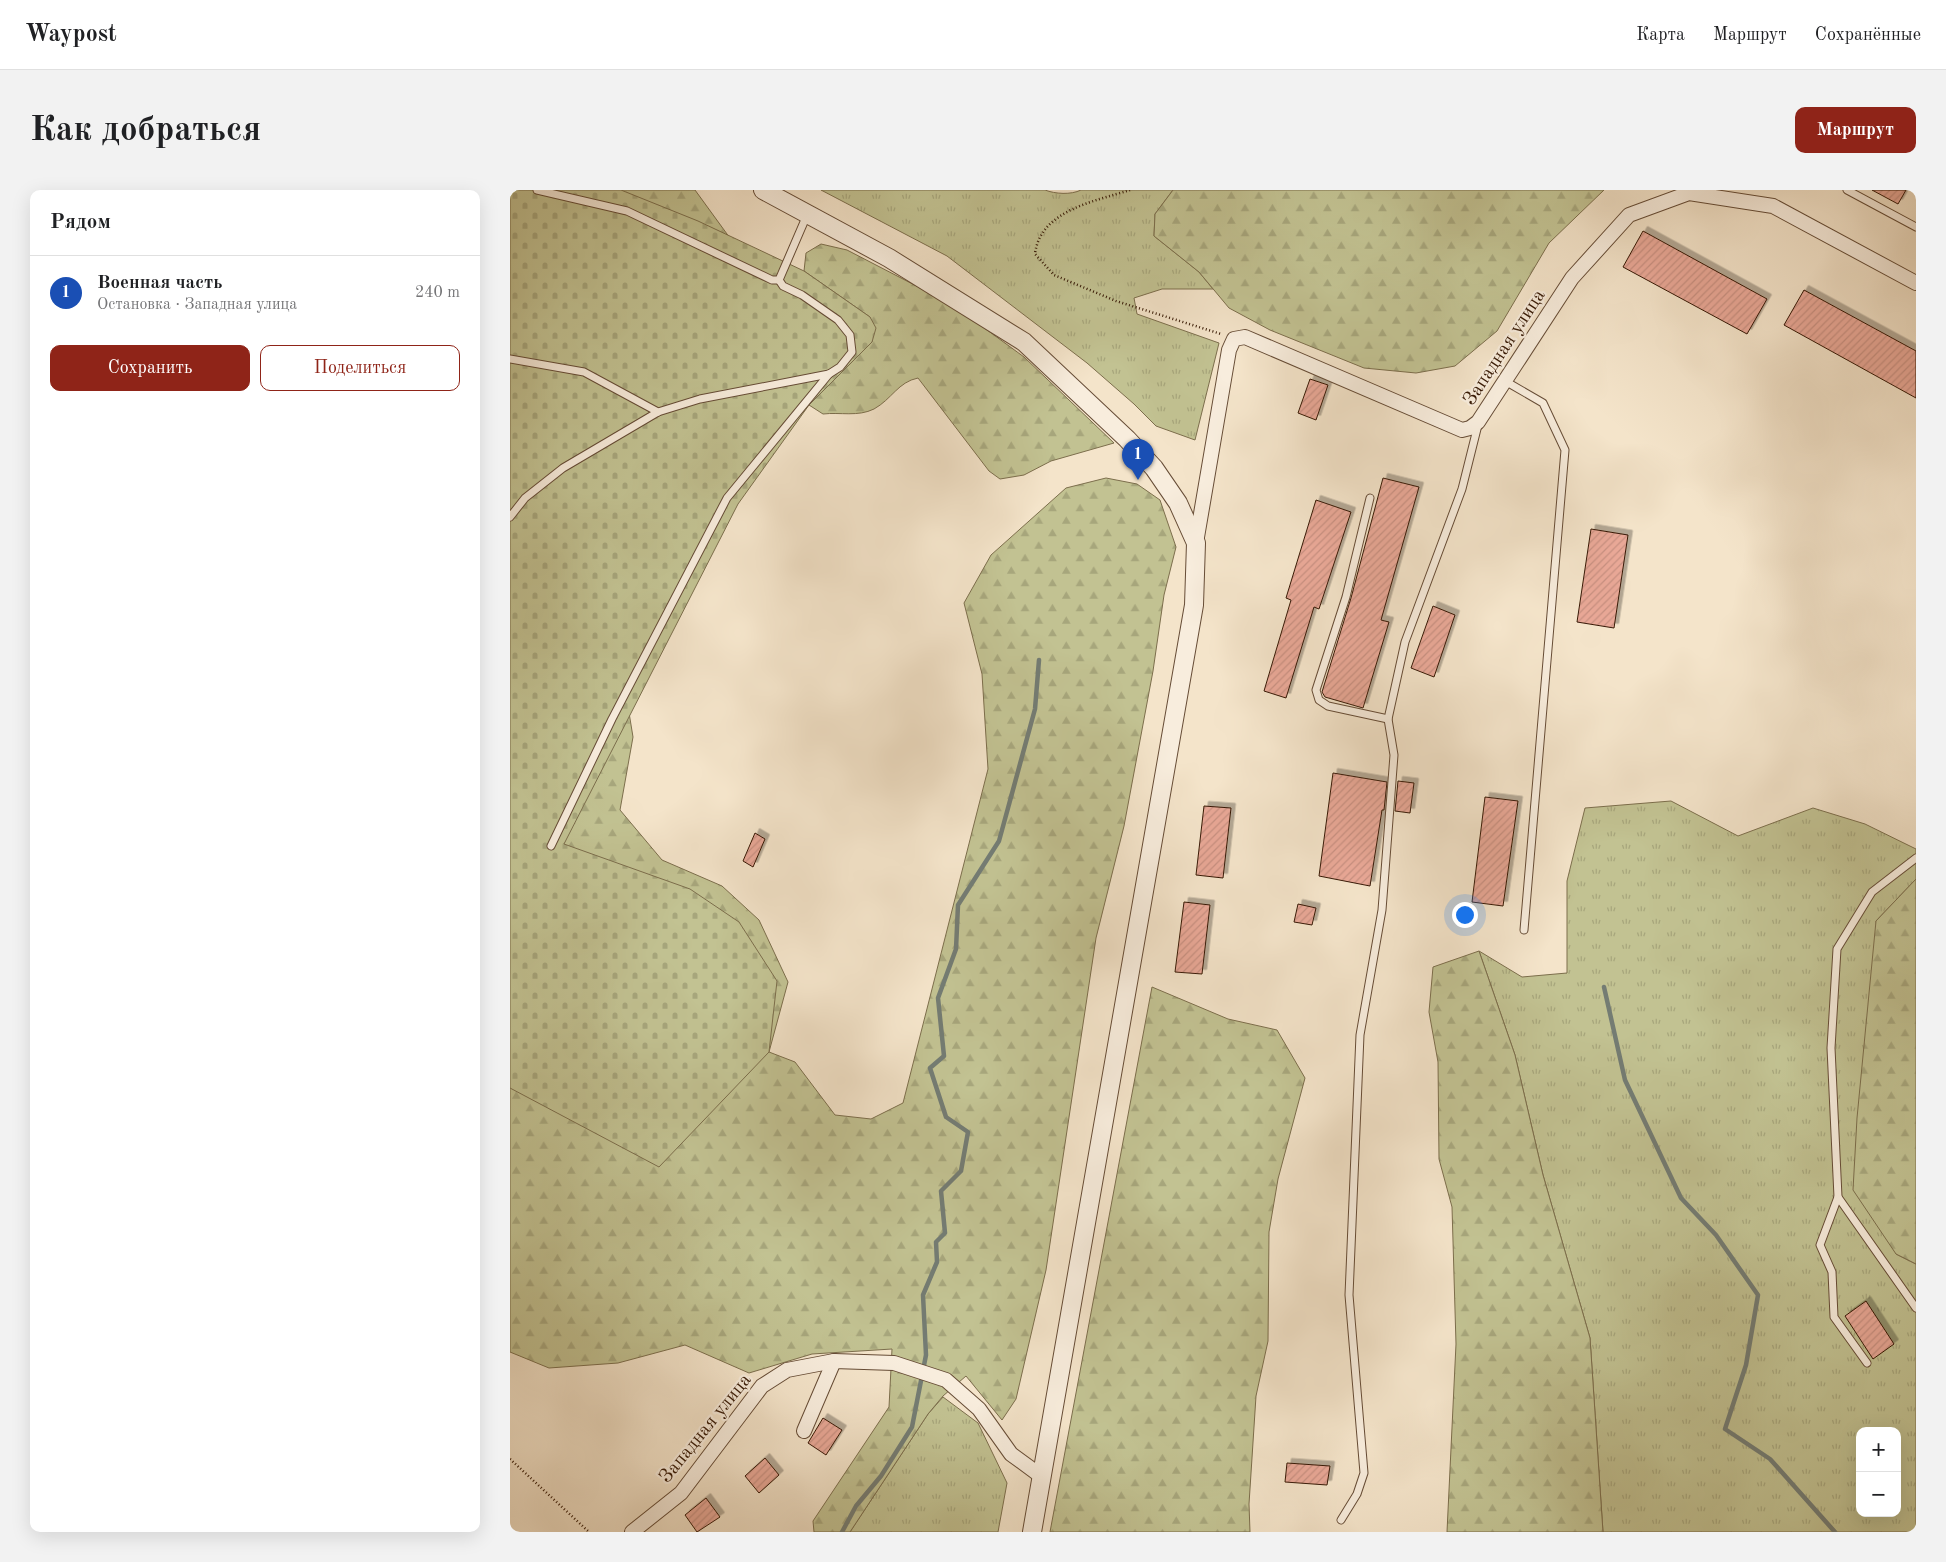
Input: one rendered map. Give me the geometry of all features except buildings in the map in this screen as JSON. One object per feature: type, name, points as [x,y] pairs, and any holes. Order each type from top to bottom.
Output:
[{"type":"street","points":[[763,190],[889,258],[1024,342],[1127,439],[1154,468],[1178,503],[1196,543]]},
{"type":"street","name":"Западная улица","points":[[1234,339],[1245,337],[1462,430],[1470,428],[1478,422],[1572,278],[1629,215],[1689,193],[1773,206],[1916,283]]},
{"type":"street","points":[[1032,1532],[1194,605],[1196,543],[1229,350],[1234,339]]},
{"type":"street","points":[[804,1431],[834,1361]]},
{"type":"street","name":"Западная улица","points":[[632,1532],[681,1493],[762,1386],[787,1370],[834,1361],[894,1363],[946,1380],[979,1410],[1011,1454],[1041,1476]]},
{"type":"lane","points":[[537,190],[627,211],[772,280],[779,280]]},
{"type":"lane","points":[[1847,190],[1916,227]]},
{"type":"lane","points":[[779,280],[807,214]]},
{"type":"lane","points":[[551,846],[612,719],[727,498],[830,374],[840,367],[852,352],[850,335],[838,320],[802,295],[783,286],[779,280]]},
{"type":"lane","points":[[510,359],[584,372],[658,412]]},
{"type":"lane","points":[[510,517],[525,498],[563,468],[658,412],[700,399],[830,374]]},
{"type":"lane","points":[[1505,381],[1543,403],[1565,450],[1524,930]]},
{"type":"lane","points":[[1341,1520],[1357,1494],[1364,1473],[1349,1295],[1360,1035],[1382,910],[1394,755],[1388,719],[1405,642],[1462,489],[1478,422]]},
{"type":"lane","points":[[1370,498],[1346,597],[1316,690],[1319,700],[1328,706],[1388,719]]},
{"type":"lane","points":[[1866,1363],[1834,1317],[1832,1272],[1820,1245],[1838,1196],[1831,1048],[1837,949],[1872,892],[1916,858]]},
{"type":"lane","points":[[1838,1196],[1916,1308]]},
{"type":"path","points":[[1130,190],[1085,203],[1060,216],[1041,236],[1035,254],[1054,275],[1116,300],[1234,339]]},
{"type":"path","points":[[510,1459],[589,1532]]},
{"type":"green space","points":[[510,190],[695,190],[743,256],[622,670],[633,737],[620,810],[662,860],[722,886],[759,920],[788,982],[769,1052],[795,1062],[835,1115],[871,1119],[903,1103],[988,769],[982,674],[964,603],[991,555],[1066,488],[1106,478],[1137,484],[1160,500],[1176,547],[1164,595],[1153,671],[1124,826],[1096,938],[1046,1270],[1016,1399],[1002,1420],[966,1376],[943,1396],[928,1414],[850,1532],[814,1532],[813,1521],[889,1407],[892,1349],[812,1354],[749,1373],[685,1345],[618,1363],[549,1368],[510,1352]]},
{"type":"green space","points":[[510,190],[621,190],[698,221],[804,271],[870,317],[876,328],[872,342],[809,405],[738,504],[564,844],[690,889],[739,922],[777,981],[769,1052],[659,1167],[510,1088]]},
{"type":"green space","points":[[821,190],[1045,190],[1073,193],[1081,190],[1173,190],[1155,214],[1154,236],[1199,272],[1213,289],[1162,289],[1134,298],[1137,314],[1219,343],[1195,440],[1156,426],[1087,363],[947,256]]},
{"type":"green space","points":[[1173,190],[1604,190],[1549,243],[1497,331],[1455,366],[1416,373],[1364,368],[1270,330],[1229,308],[1199,272],[1154,236],[1155,214]]},
{"type":"green space","points":[[821,244],[847,250],[930,293],[983,327],[1024,357],[1114,443],[1051,461],[1024,475],[1000,479],[989,471],[918,378],[905,383],[874,409],[862,413],[823,414],[809,405],[872,342],[870,317],[804,271],[806,253]]},
{"type":"green space","points":[[1671,801],[1738,836],[1813,808],[1865,824],[1916,849],[1916,879],[1876,921],[1896,1254],[1916,1264],[1916,1532],[1603,1532],[1590,1338],[1543,1175],[1515,1055],[1479,951],[1522,977],[1567,973],[1567,881],[1585,808]]},
{"type":"green space","points":[[1916,879],[1916,1264],[1896,1254],[1853,1190],[1857,1118],[1876,921]]},
{"type":"green space","points":[[1479,951],[1515,1055],[1543,1175],[1590,1338],[1603,1532],[1447,1532],[1456,1344],[1452,1207],[1439,1159],[1438,1062],[1429,1012],[1433,967]]},
{"type":"green space","points":[[1152,987],[1228,1019],[1277,1030],[1305,1078],[1278,1179],[1269,1232],[1268,1341],[1256,1396],[1249,1504],[1250,1532],[1050,1532]]},
{"type":"green space","points":[[943,1397],[978,1423],[1007,1483],[998,1532],[850,1532],[928,1414]]},
{"type":"waterway","points":[[842,1532],[856,1506],[881,1476],[912,1427],[926,1355],[923,1295],[937,1262],[936,1242],[945,1233],[941,1191],[961,1171],[968,1132],[946,1117],[930,1068],[944,1056],[938,998],[956,949],[958,905],[999,841],[1035,709],[1039,660]]},
{"type":"waterway","points":[[1604,987],[1625,1080],[1681,1198],[1716,1235],[1758,1295],[1746,1365],[1725,1429],[1770,1459],[1835,1532]]},
{"type":"place","name":"Военная часть","points":[[1138,480]]}]
